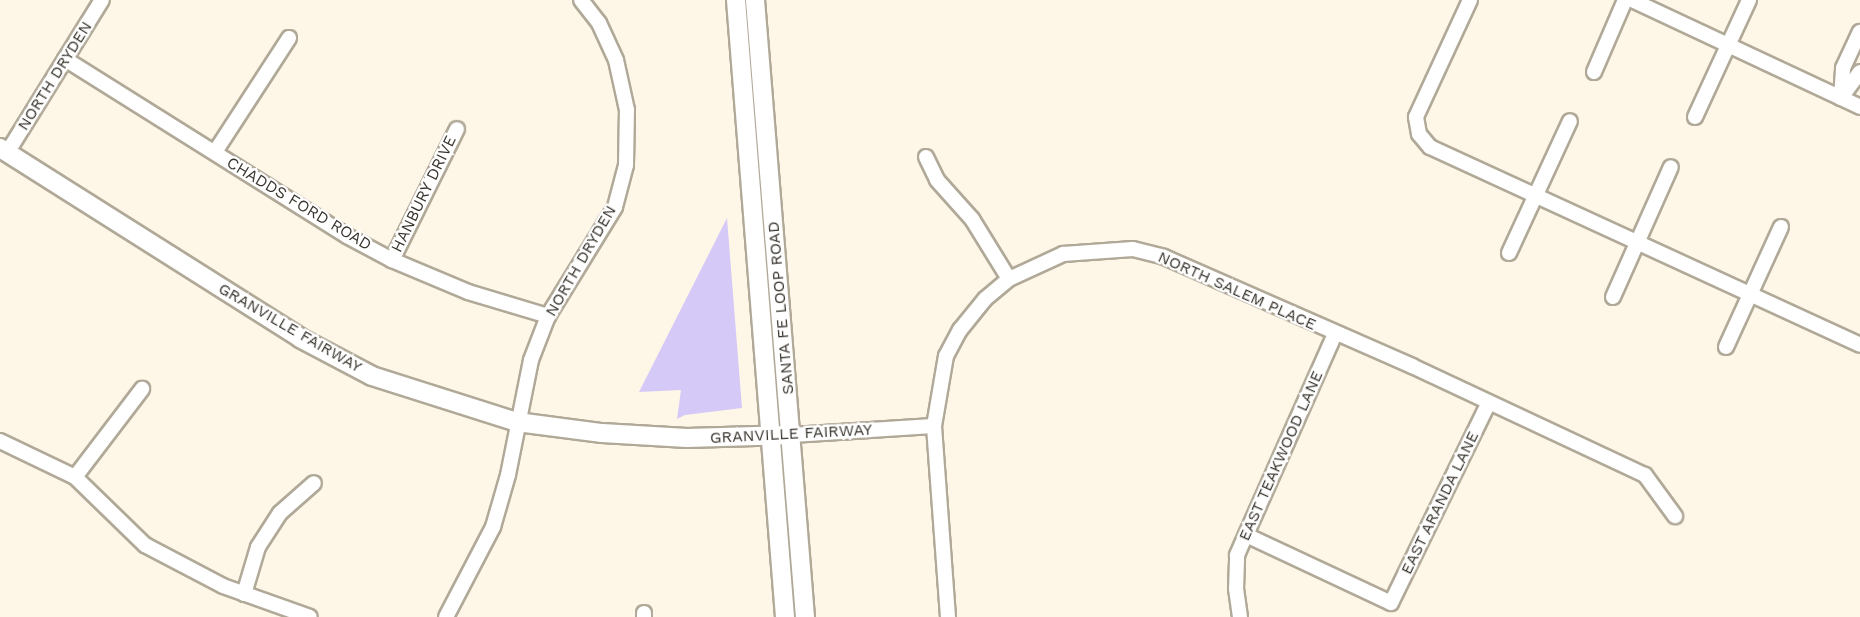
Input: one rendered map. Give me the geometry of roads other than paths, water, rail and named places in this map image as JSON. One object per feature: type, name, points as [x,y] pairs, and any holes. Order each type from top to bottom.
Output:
[{"type":"main road","name":"SANTA FE LOOP ROAD","points":[[736,0],[784,617]]},
{"type":"main road","name":"SANTA FE LOOP ROAD","points":[[755,0],[805,617]]},
{"type":"main road","name":"GRANVILLE FAIRWAY","points":[[3,151],[300,338],[372,376],[517,422],[602,433],[687,438],[771,438],[791,435]]},
{"type":"street","name":"NORTH DRYDEN","points":[[3,151],[102,0]]},
{"type":"street","name":"NORTH DRYDEN","points":[[446,617],[493,527],[508,475],[531,360],[548,315],[615,207],[626,165],[627,110],[616,60],[599,23],[581,0]]},
{"type":"street","points":[[1470,0],[1416,117],[1416,126],[1423,140],[1443,155],[1860,345]]},
{"type":"street","points":[[1594,72],[1625,0]]},
{"type":"street","points":[[1632,0],[1860,106]]},
{"type":"street","points":[[1695,117],[1749,0]]},
{"type":"street","points":[[1841,98],[1843,68],[1860,32]]},
{"type":"street","points":[[215,152],[289,38]]},
{"type":"street","name":"CHADDS FORD ROAD","points":[[65,59],[347,236],[392,260],[468,292],[548,315]]},
{"type":"street","points":[[1841,98],[1860,72]]},
{"type":"street","points":[[1509,253],[1570,121]]},
{"type":"street","name":"HANBURY DRIVE","points":[[392,260],[456,129]]},
{"type":"street","points":[[926,157],[937,180],[972,219],[1009,279]]},
{"type":"street","points":[[1613,297],[1671,167]]},
{"type":"street","points":[[1726,347],[1781,227]]},
{"type":"street","name":"NORTH SALEM PLACE","points":[[948,617],[934,426],[946,356],[960,330],[973,313],[1009,279],[1063,254],[1132,249],[1164,257],[1412,366],[1488,404],[1645,475],[1675,516]]},
{"type":"street","name":"EAST TEAKWOOD LANE","points":[[1240,617],[1236,589],[1237,555],[1335,334]]},
{"type":"street","points":[[75,477],[142,389]]},
{"type":"street","name":"EAST ARANDA LANE","points":[[1246,535],[1391,603],[1488,404]]},
{"type":"street","name":"GRANVILLE FAIRWAY","points":[[791,435],[934,426]]},
{"type":"street","points":[[0,441],[75,477],[145,545],[223,586],[310,617]]},
{"type":"street","points":[[243,594],[258,547],[280,513],[314,483]]}]
